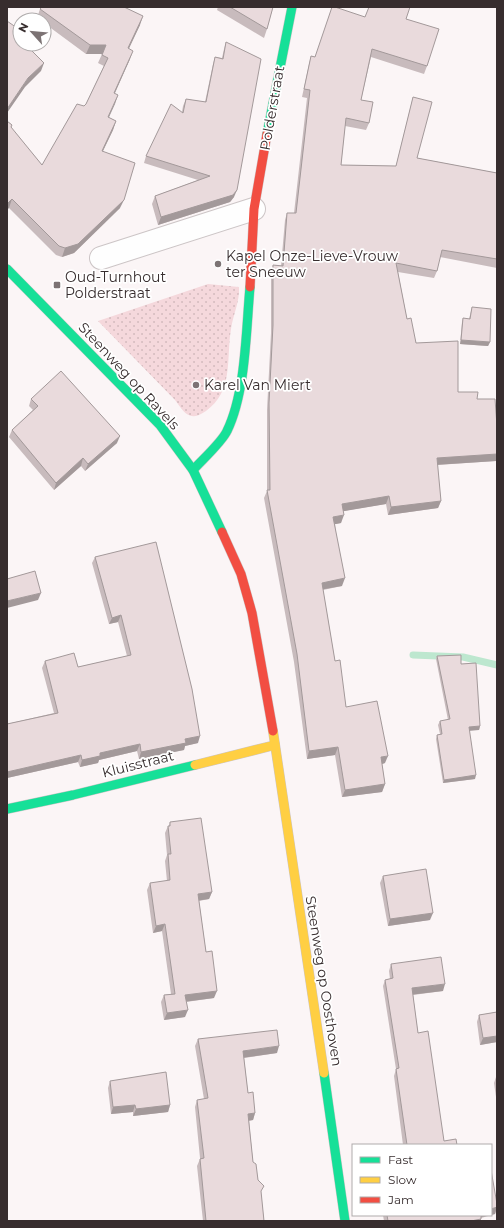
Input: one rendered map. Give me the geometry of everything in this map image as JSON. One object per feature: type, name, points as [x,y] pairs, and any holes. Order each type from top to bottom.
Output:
[{"type":"main road","name":"Polderstraat","points":[[193,470],[227,432],[236,405],[241,383],[252,259],[254,209],[278,74],[292,7]]},
{"type":"main road","name":"Steenweg op Ravels","points":[[7,268],[160,425],[193,470],[241,574],[252,613],[275,745]]},
{"type":"main road","name":"Kluisstraat","points":[[7,808],[73,795],[275,745]]},
{"type":"main road","name":"Steenweg op Oosthoven","points":[[275,745],[345,1221]]},
{"type":"street","points":[[101,258],[254,209]]},
{"type":"shaded area","points":[[208,284],[239,287],[238,298],[231,329],[225,384],[215,403],[206,411],[195,416],[191,416],[184,412],[175,400],[98,321]]},
{"type":"building","points":[[42,7],[124,7],[143,16],[128,48],[133,51],[114,93],[118,95],[108,117],[116,121],[102,151],[135,163],[124,200],[78,244],[65,248],[59,246],[12,199],[7,204],[7,121],[12,125],[11,127],[42,165],[77,104],[84,106],[86,104],[108,58],[102,55],[106,45],[90,45],[52,18],[52,12],[44,12],[40,9]]},
{"type":"building","points":[[230,7],[273,7],[267,29]]},
{"type":"building","points":[[332,7],[365,17],[369,7],[410,7],[406,19],[439,29],[427,66],[372,49],[361,100],[373,102],[369,123],[346,118],[341,165],[396,166],[413,97],[432,102],[417,158],[497,173],[497,259],[442,250],[437,271],[396,263],[407,319],[411,318],[416,343],[458,341],[458,392],[478,392],[477,399],[495,399],[497,454],[437,458],[441,501],[391,507],[389,496],[342,504],[344,515],[333,517],[345,578],[322,583],[335,661],[340,660],[346,707],[377,701],[388,756],[381,757],[385,784],[345,790],[338,747],[309,751],[297,654],[267,490],[270,490],[269,403],[273,325],[273,265],[283,266],[287,213],[296,213],[310,90],[304,89],[311,56],[315,57]]},
{"type":"building","points":[[7,21],[12,24],[12,52],[33,52],[44,63],[28,78],[7,109]]},
{"type":"building","points":[[226,42],[261,59],[237,190],[233,195],[161,217],[155,196],[210,176],[146,156],[171,104],[183,113],[186,99],[206,102],[215,57],[223,59]]},
{"type":"building","points":[[472,307],[491,309],[490,342],[461,340],[463,318],[470,319]]},
{"type":"building","points":[[61,371],[120,436],[88,464],[83,458],[56,483],[12,430],[38,406],[31,399]]},
{"type":"building","points":[[156,542],[192,689],[200,736],[185,739],[186,743],[141,752],[140,744],[100,753],[100,756],[82,760],[81,755],[7,772],[7,724],[58,713],[45,661],[74,653],[78,667],[131,655],[121,615],[112,618],[95,557]]},
{"type":"building","points":[[35,571],[41,593],[7,601],[7,579]]},
{"type":"building","points":[[461,655],[461,664],[476,663],[480,726],[469,727],[476,775],[444,780],[437,735],[442,734],[440,721],[450,719],[437,656]]},
{"type":"building","points":[[201,818],[212,892],[198,894],[206,952],[212,951],[217,991],[185,995],[188,1010],[167,1013],[164,995],[175,994],[165,924],[156,926],[150,883],[170,880],[168,854],[171,854],[168,826],[170,826],[170,822]]},
{"type":"building","points":[[426,869],[433,913],[390,919],[383,876]]},
{"type":"building","points":[[441,957],[445,984],[412,988],[418,1033],[428,1031],[444,1141],[456,1139],[457,1144],[407,1144],[396,1069],[399,1068],[385,980],[393,978],[391,964]]},
{"type":"building","points":[[497,1012],[497,1036],[483,1038],[479,1015]]},
{"type":"building","points":[[277,1030],[279,1046],[243,1051],[248,1093],[253,1092],[255,1113],[248,1114],[253,1162],[256,1164],[258,1180],[264,1186],[261,1191],[264,1221],[206,1221],[200,1159],[204,1158],[197,1100],[208,1098],[198,1039]]},
{"type":"building","points":[[166,1072],[170,1105],[136,1109],[135,1105],[113,1107],[110,1081]]},
{"type":"building","points":[[492,1176],[497,1204],[497,1207],[492,1209]]},
{"type":"building","points":[[387,1216],[481,1216],[481,1219],[471,1221],[388,1221]]},
{"type":"waterway","points":[[413,655],[463,657],[497,665]]},
{"type":"traffic: fast","points":[[267,134],[292,7]]},
{"type":"traffic: fast","points":[[7,269],[160,425],[193,470],[222,532]]},
{"type":"traffic: fast","points":[[193,470],[216,446],[227,431],[233,415],[242,380],[250,287]]},
{"type":"traffic: fast","points":[[7,809],[73,795],[195,765]]},
{"type":"traffic: fast","points":[[324,1073],[345,1221]]},
{"type":"traffic: slow","points":[[273,731],[324,1073]]},
{"type":"traffic: slow","points":[[195,765],[275,745]]},
{"type":"traffic: jam","points":[[250,287],[254,209],[267,134]]},
{"type":"traffic: jam","points":[[222,532],[241,574],[252,613],[273,731]]},
{"type":"place","name":"Kapel Onze-Lieve-Vrouw ter Sneeuw","points":[[218,264]]},
{"type":"place","name":"Oud-Turnhout Polderstraat","points":[[57,285]]},
{"type":"place","name":"Karel Van Miert","points":[[196,385]]}]
